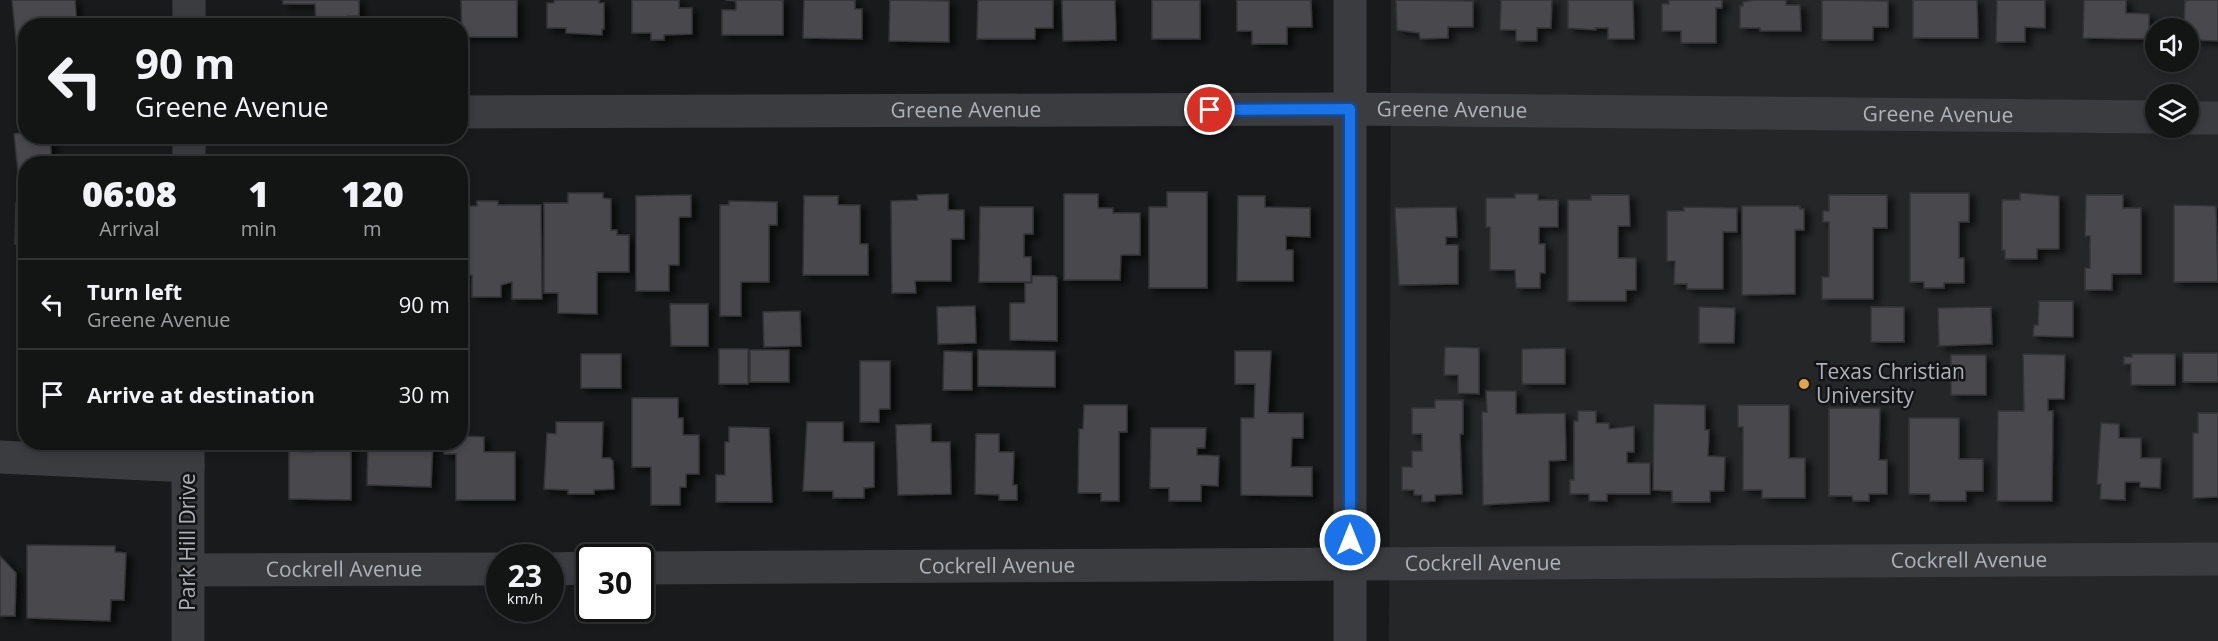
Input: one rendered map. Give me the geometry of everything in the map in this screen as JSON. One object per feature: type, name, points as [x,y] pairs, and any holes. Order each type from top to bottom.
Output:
[{"type":"street","points":[[189,0],[189,18]]},
{"type":"street","points":[[1350,0],[1350,641]]},
{"type":"street","name":"Greene Avenue","points":[[468,112],[1350,109],[2145,117]]},
{"type":"street","points":[[2199,118],[2218,118]]},
{"type":"street","points":[[0,457],[188,454]]},
{"type":"street","name":"Park Hill Drive","points":[[188,454],[188,641]]},
{"type":"street","name":"Cockrell Avenue","points":[[654,568],[2218,559]]},
{"type":"street","name":"Cockrell Avenue","points":[[188,570],[486,569]]},
{"type":"shaded area","name":"Texas Christian University","points":[[1391,0],[2218,0],[2218,641],[1389,641]]},
{"type":"building","points":[[12,0],[75,0],[76,18],[18,18],[17,50]]},
{"type":"building","points":[[283,0],[359,0],[359,16],[316,18],[315,4],[283,4]]},
{"type":"building","points":[[461,0],[517,0],[517,37],[468,37],[468,18],[461,18]]},
{"type":"building","points":[[554,0],[599,0],[599,3],[604,3],[602,35],[566,33],[566,28],[547,28],[547,3],[554,3]]},
{"type":"building","points":[[632,0],[679,0],[679,8],[692,8],[692,34],[664,35],[664,40],[651,40],[651,33],[632,33]]},
{"type":"building","points":[[725,0],[783,0],[783,35],[722,35],[722,10],[736,10],[736,1]]},
{"type":"building","points":[[804,0],[855,0],[855,9],[862,9],[862,39],[803,38]]},
{"type":"building","points":[[890,0],[949,1],[949,42],[889,41]]},
{"type":"building","points":[[978,0],[1053,0],[1053,28],[1035,28],[1035,39],[977,39]]},
{"type":"building","points":[[1062,0],[1115,0],[1116,40],[1063,41]]},
{"type":"building","points":[[1152,0],[1200,0],[1200,39],[1152,39]]},
{"type":"building","points":[[1237,0],[1311,0],[1312,27],[1287,27],[1287,44],[1252,44],[1252,31],[1237,31]]},
{"type":"building","points":[[1396,0],[1473,1],[1473,27],[1448,27],[1448,38],[1420,39],[1419,33],[1397,30]]},
{"type":"building","points":[[1501,0],[1552,0],[1551,28],[1537,28],[1537,41],[1516,41],[1516,30],[1500,30]]},
{"type":"building","points":[[1568,0],[1633,0],[1634,39],[1608,39],[1608,28],[1595,28],[1596,30],[1568,28]]},
{"type":"building","points":[[1669,0],[1722,0],[1722,8],[1716,8],[1716,43],[1681,43],[1681,31],[1662,31],[1662,4],[1669,4]]},
{"type":"building","points":[[1786,0],[1786,5],[1800,5],[1801,31],[1760,31],[1760,28],[1740,28],[1740,6],[1743,6],[1743,2]]},
{"type":"building","points":[[1822,0],[1888,1],[1888,27],[1873,27],[1873,40],[1822,40]]},
{"type":"building","points":[[1913,0],[1977,0],[1978,38],[1913,38]]},
{"type":"building","points":[[1997,0],[2045,0],[2045,28],[2025,27],[2025,42],[1996,42]]},
{"type":"building","points":[[2084,0],[2126,0],[2126,13],[2149,14],[2149,18],[2145,18],[2145,39],[2083,38]]},
{"type":"building","points":[[2218,0],[2218,41],[2199,40],[2199,18],[2184,18],[2185,1]]},
{"type":"building","points":[[18,133],[18,144],[51,144],[51,156],[18,156],[18,171],[14,134]]},
{"type":"building","points":[[1167,192],[1207,192],[1207,288],[1149,288],[1149,207],[1167,207]]},
{"type":"building","points":[[568,193],[603,193],[603,198],[611,199],[611,230],[617,230],[617,235],[629,235],[629,272],[597,272],[597,314],[558,313],[558,293],[544,293],[544,203],[568,203]]},
{"type":"building","points":[[1910,193],[1969,193],[1969,222],[1959,222],[1959,258],[1964,258],[1964,283],[1944,283],[1944,288],[1924,288],[1924,282],[1910,282]]},
{"type":"building","points":[[2020,193],[2059,196],[2059,249],[2037,249],[2037,259],[2005,259],[2005,250],[2002,250],[2002,200],[2020,200]]},
{"type":"building","points":[[948,194],[948,210],[964,210],[964,239],[951,239],[951,281],[915,281],[916,293],[892,293],[891,201],[918,200],[917,195]]},
{"type":"building","points":[[1064,194],[1098,194],[1098,208],[1113,208],[1113,213],[1140,213],[1140,255],[1121,255],[1120,280],[1064,280]]},
{"type":"building","points":[[1515,194],[1538,194],[1538,200],[1558,200],[1558,227],[1539,227],[1539,244],[1545,244],[1545,273],[1540,273],[1540,288],[1516,288],[1515,270],[1490,270],[1490,227],[1486,227],[1486,198],[1515,198]]},
{"type":"building","points":[[691,195],[691,217],[679,217],[679,265],[669,265],[669,291],[636,291],[636,196]]},
{"type":"building","points":[[1591,195],[1629,195],[1630,226],[1618,226],[1618,258],[1636,258],[1636,290],[1626,290],[1626,301],[1568,301],[1568,200],[1591,200]]},
{"type":"building","points":[[1829,195],[1887,195],[1887,228],[1873,228],[1873,299],[1822,299],[1822,277],[1829,277],[1829,222],[1823,222],[1823,211],[1829,211]]},
{"type":"building","points":[[2086,195],[2123,195],[2123,208],[2141,208],[2141,274],[2112,274],[2112,290],[2085,290],[2085,268],[2090,268],[2090,236],[2085,236]]},
{"type":"building","points":[[804,196],[838,196],[838,205],[860,205],[860,244],[868,244],[868,275],[803,275]]},
{"type":"building","points":[[1238,196],[1265,196],[1265,207],[1310,208],[1310,237],[1286,236],[1286,250],[1293,250],[1293,281],[1237,281]]},
{"type":"building","points":[[477,201],[498,201],[498,205],[541,205],[542,299],[512,299],[512,282],[501,285],[501,297],[472,297],[472,275],[468,275],[468,206],[477,206]]},
{"type":"building","points":[[729,201],[777,202],[777,225],[769,225],[769,282],[741,282],[741,316],[720,316],[720,205],[729,205]]},
{"type":"building","points":[[16,203],[18,203],[18,244],[15,244]]},
{"type":"building","points":[[2174,205],[2216,206],[2218,282],[2174,282]]},
{"type":"building","points":[[1742,206],[1800,206],[1800,209],[1804,209],[1804,230],[1795,230],[1795,294],[1742,295]]},
{"type":"building","points":[[980,207],[1033,207],[1033,234],[1024,234],[1024,257],[1031,257],[1031,282],[979,282]]},
{"type":"building","points":[[1456,207],[1457,237],[1446,237],[1446,245],[1458,245],[1458,284],[1399,285],[1395,208]]},
{"type":"building","points":[[1684,207],[1737,208],[1737,232],[1723,232],[1723,289],[1687,289],[1687,284],[1674,284],[1675,261],[1667,261],[1667,211],[1684,211]]},
{"type":"building","points":[[1032,276],[1055,276],[1057,278],[1057,341],[1010,340],[1010,303],[1025,303],[1025,283],[1032,283]]},
{"type":"building","points":[[2039,301],[2073,301],[2073,337],[2033,336],[2034,325],[2038,325]]},
{"type":"building","points":[[670,304],[708,304],[708,346],[671,346]]},
{"type":"building","points":[[975,306],[976,343],[938,344],[937,307]]},
{"type":"building","points":[[1699,307],[1735,308],[1734,343],[1699,343]]},
{"type":"building","points":[[1871,307],[1904,307],[1904,342],[1871,342]]},
{"type":"building","points":[[1991,307],[1992,344],[1939,346],[1938,308]]},
{"type":"building","points":[[800,311],[801,346],[764,347],[763,312]]},
{"type":"building","points":[[1445,347],[1479,348],[1479,394],[1458,393],[1458,375],[1444,375]]},
{"type":"building","points":[[1565,348],[1565,384],[1522,384],[1522,349]]},
{"type":"building","points":[[719,349],[748,349],[748,384],[719,384]]},
{"type":"building","points":[[750,350],[789,350],[789,382],[750,382]]},
{"type":"building","points":[[978,350],[1055,351],[1055,387],[978,386]]},
{"type":"building","points":[[944,351],[972,352],[972,390],[943,390]]},
{"type":"building","points":[[1235,351],[1271,351],[1268,413],[1303,413],[1303,438],[1292,438],[1291,467],[1312,467],[1312,496],[1241,495],[1241,418],[1254,418],[1255,384],[1235,384]]},
{"type":"building","points":[[2183,353],[2218,353],[2218,382],[2183,382]]},
{"type":"building","points":[[581,354],[621,354],[621,388],[581,388]]},
{"type":"building","points":[[2023,354],[2065,355],[2064,399],[2048,399],[2048,411],[2053,411],[2052,501],[1997,501],[1998,411],[2024,411]]},
{"type":"building","points":[[2132,354],[2175,354],[2175,385],[2131,385],[2131,364],[2124,364],[2124,357],[2132,357]]},
{"type":"building","points":[[1951,355],[1986,355],[1986,395],[1951,395]]},
{"type":"building","points":[[860,361],[890,361],[890,409],[879,409],[879,422],[860,422]]},
{"type":"building","points":[[1486,391],[1516,391],[1516,414],[1565,413],[1566,460],[1549,461],[1549,501],[1483,505],[1482,412],[1487,412]]},
{"type":"building","points":[[632,398],[678,398],[678,418],[683,418],[683,435],[699,435],[699,474],[686,474],[686,487],[680,487],[680,505],[651,505],[651,467],[632,467]]},
{"type":"building","points":[[1435,400],[1463,400],[1463,434],[1460,434],[1462,494],[1435,495],[1435,501],[1422,502],[1422,495],[1414,495],[1414,490],[1402,490],[1402,467],[1412,467],[1412,451],[1422,451],[1422,434],[1412,434],[1412,408],[1435,408]]},
{"type":"building","points":[[1654,404],[1705,405],[1705,430],[1709,430],[1708,456],[1725,457],[1724,491],[1710,491],[1710,502],[1672,502],[1672,491],[1653,490]]},
{"type":"building","points":[[1084,405],[1127,405],[1127,432],[1119,432],[1119,501],[1101,501],[1101,493],[1078,493],[1079,429],[1083,429]]},
{"type":"building","points":[[1738,405],[1789,405],[1789,458],[1805,458],[1805,498],[1762,498],[1762,490],[1743,490],[1743,427],[1738,427]]},
{"type":"building","points":[[1829,408],[1880,408],[1879,460],[1887,460],[1887,494],[1869,494],[1869,501],[1853,501],[1852,496],[1829,496]]},
{"type":"building","points":[[1578,411],[1596,411],[1596,423],[1609,423],[1609,429],[1634,426],[1634,452],[1627,452],[1627,463],[1650,463],[1650,494],[1607,494],[1607,501],[1589,501],[1589,494],[1570,494],[1570,480],[1574,480],[1574,421],[1578,421]]},
{"type":"building","points":[[2198,413],[2218,413],[2218,497],[2193,498],[2193,433],[2198,433]]},
{"type":"building","points":[[1909,418],[1959,418],[1959,459],[1983,459],[1983,491],[1966,491],[1966,501],[1930,501],[1930,494],[1909,494]]},
{"type":"building","points":[[556,422],[603,422],[602,458],[610,458],[613,461],[614,489],[594,490],[594,494],[568,494],[568,490],[544,489],[547,433],[556,434]]},
{"type":"building","points":[[807,422],[843,422],[843,442],[874,442],[874,487],[864,488],[864,498],[833,498],[833,491],[803,491]]},
{"type":"building","points":[[2101,423],[2119,424],[2119,438],[2141,438],[2141,458],[2161,458],[2160,488],[2140,487],[2140,482],[2125,482],[2125,500],[2100,499],[2101,484],[2097,484]]},
{"type":"building","points":[[931,424],[931,442],[950,442],[951,494],[898,495],[896,425]]},
{"type":"building","points":[[729,427],[769,428],[772,502],[716,502],[716,475],[725,475],[725,442],[729,442]]},
{"type":"building","points":[[1151,428],[1206,428],[1205,448],[1197,448],[1197,455],[1219,456],[1218,486],[1201,485],[1201,501],[1169,501],[1169,488],[1150,488]]},
{"type":"building","points":[[976,434],[999,434],[999,452],[1014,452],[1013,485],[1017,485],[1017,500],[999,500],[999,495],[975,494]]},
{"type":"building","points":[[468,436],[484,437],[484,452],[515,452],[515,500],[456,500],[456,454],[444,454],[444,450],[468,450]]},
{"type":"building","points":[[312,450],[351,450],[351,500],[289,499],[289,451],[312,452]]},
{"type":"building","points":[[368,450],[433,450],[431,487],[367,485]]},
{"type":"building","points":[[27,545],[115,546],[115,552],[126,553],[124,600],[111,600],[110,621],[27,618]]},
{"type":"building","points":[[0,556],[16,573],[15,616],[0,616]]},
{"type":"place","name":"Texas Christian University","points":[[1804,384]]},
{"type":"route","points":[[1210,110],[1350,109],[1350,540]]}]
